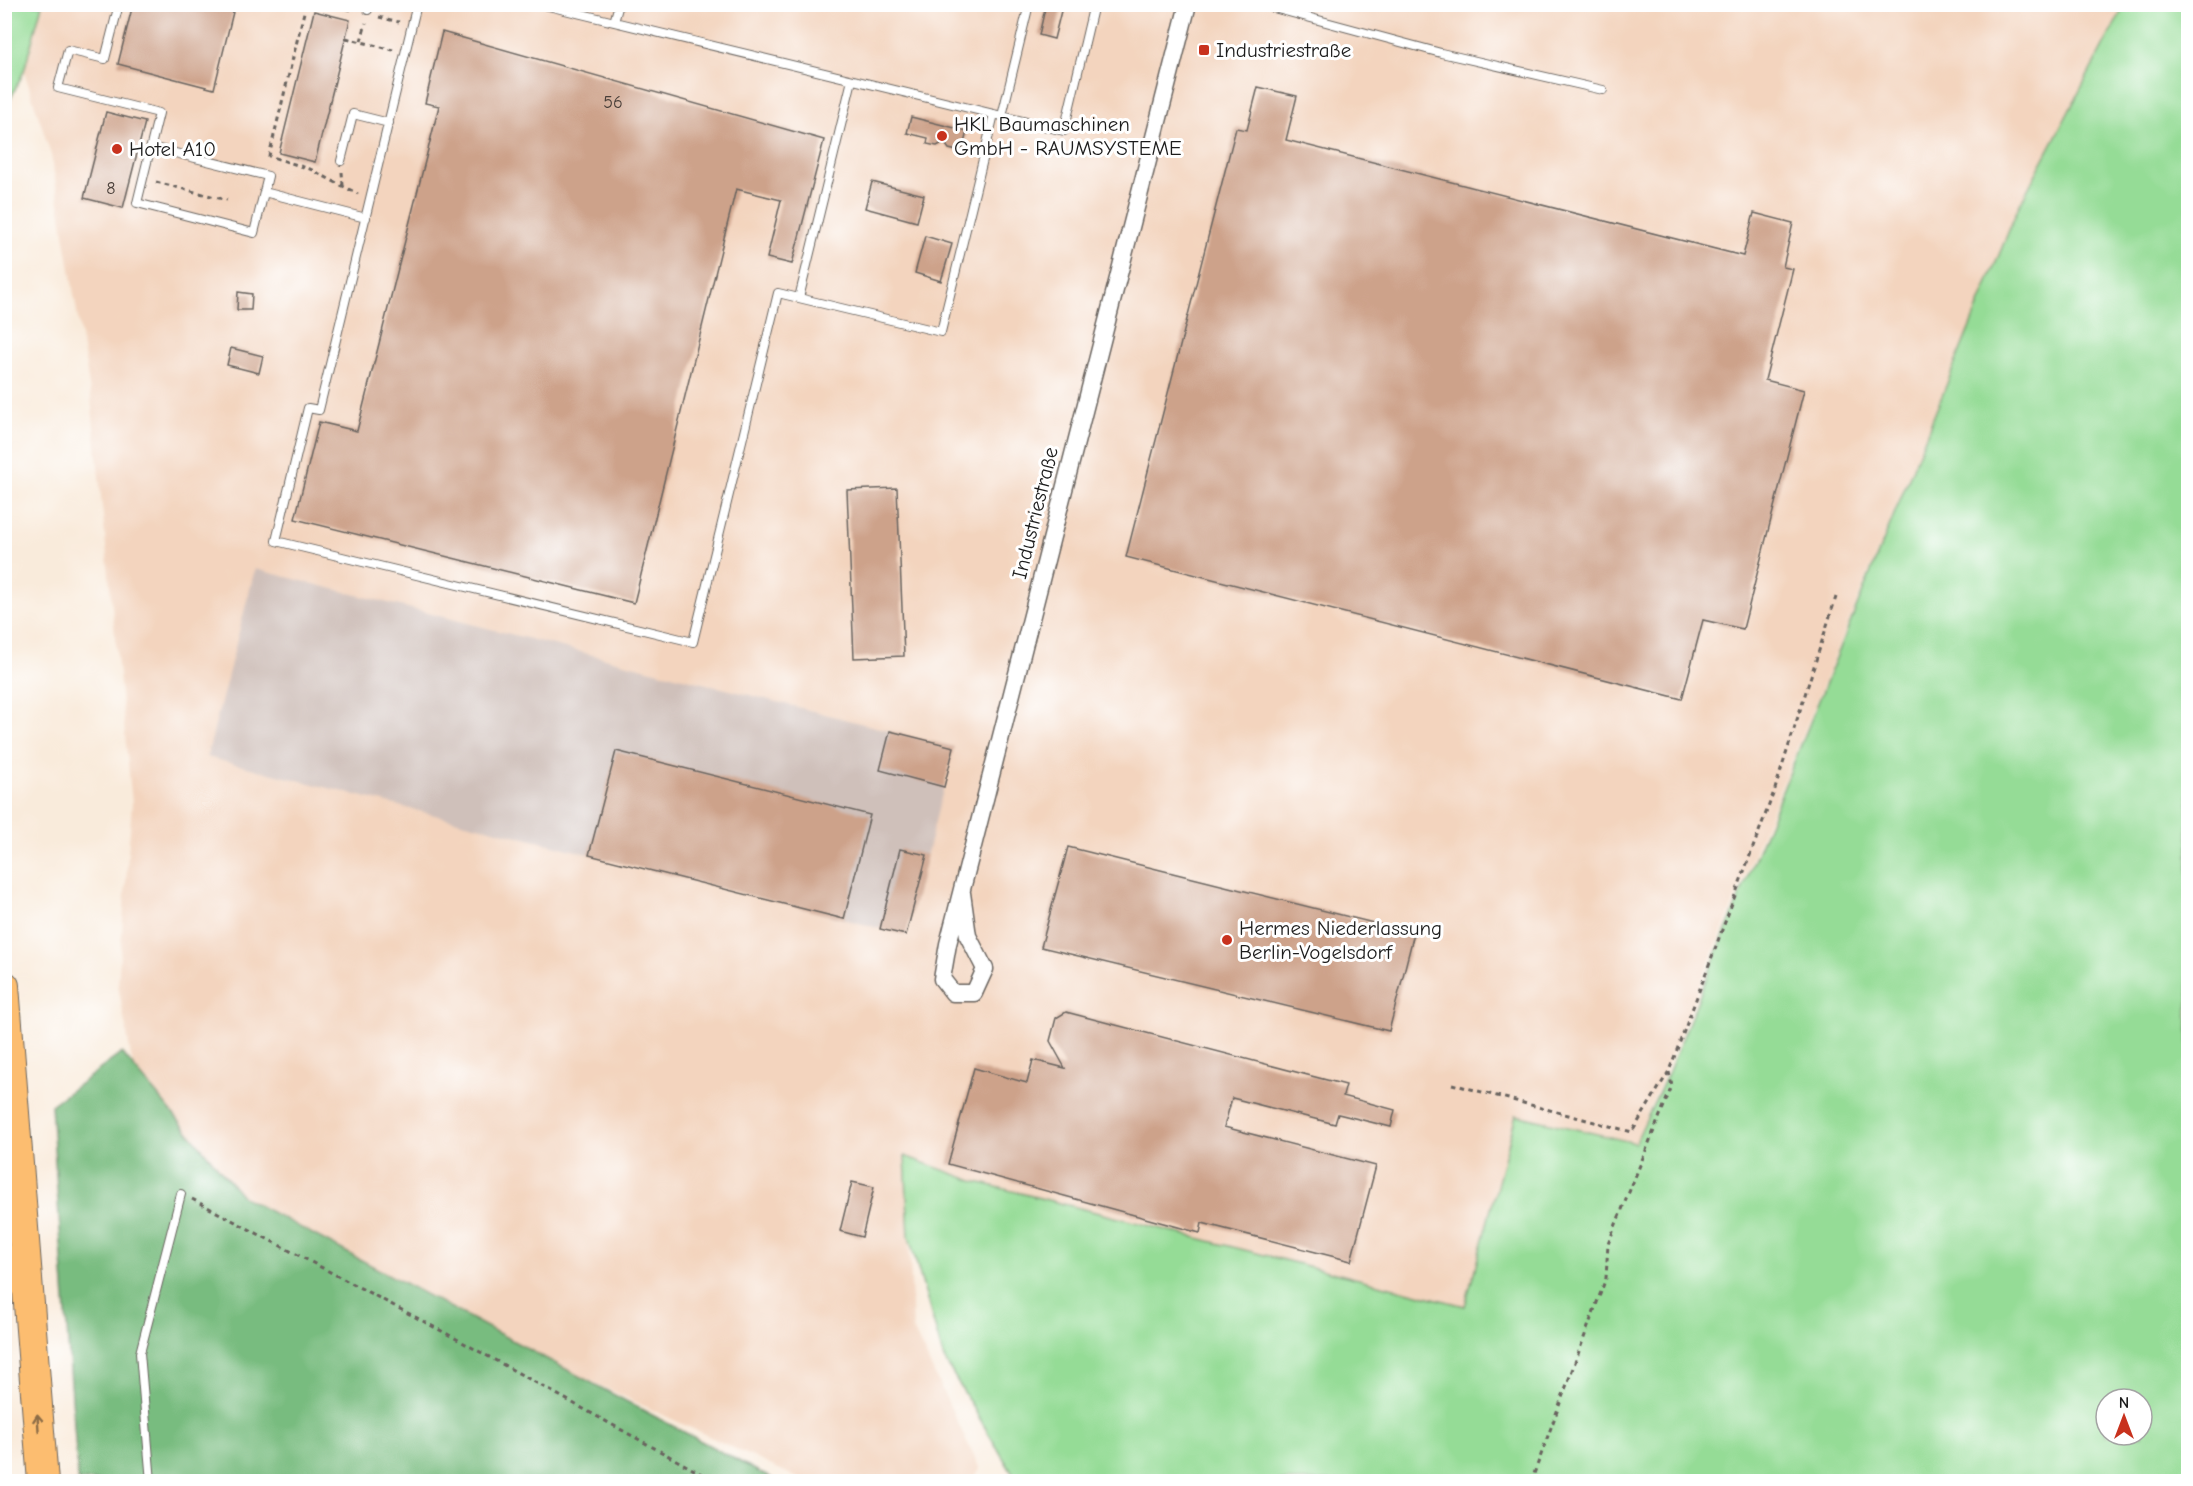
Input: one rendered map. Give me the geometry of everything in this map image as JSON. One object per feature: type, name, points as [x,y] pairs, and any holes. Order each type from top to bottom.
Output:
[{"type":"highway","points":[[4,986],[43,1482]]},
{"type":"street","name":"Industriestraße","points":[[962,893],[968,936],[985,969],[974,993],[953,993],[942,979],[962,893],[1188,4]]},
{"type":"lane","points":[[119,4],[105,59],[68,50],[58,88],[159,113],[136,203],[254,233],[268,176],[151,147]]},
{"type":"lane","points":[[417,4],[319,410],[308,408],[276,541],[693,642],[778,293],[941,332],[1029,4]]},
{"type":"lane","points":[[540,4],[1064,131],[1094,4]]},
{"type":"lane","points":[[614,22],[618,4]]},
{"type":"lane","points":[[1259,4],[1551,80],[1603,90]]},
{"type":"lane","points":[[799,298],[852,80]]},
{"type":"lane","points":[[341,161],[353,114],[388,123]]},
{"type":"lane","points":[[264,192],[366,218]]},
{"type":"lane","points":[[151,1482],[140,1353],[181,1194]]},
{"type":"path","points":[[306,4],[269,156],[310,168],[370,201]]},
{"type":"path","points":[[362,41],[369,7]]},
{"type":"path","points":[[346,38],[406,53]]},
{"type":"path","points":[[143,179],[227,200]]},
{"type":"path","points":[[1452,1084],[1632,1132],[1669,1071],[1775,789],[1836,597]]},
{"type":"path","points":[[1531,1482],[1606,1278],[1608,1244],[1671,1086],[1669,1071]]},
{"type":"path","points":[[181,1194],[453,1337],[716,1482]]},
{"type":"shaded area","points":[[42,4],[2125,5],[2018,208],[1635,1144],[1516,1115],[1465,1306],[973,1181],[906,1156],[913,1329],[980,1469],[970,1482],[804,1481],[257,1224],[140,1105],[118,985],[132,803],[91,397],[51,155],[24,71]]},
{"type":"shaded area","points":[[255,569],[954,747],[906,935],[207,757]]},
{"type":"green space","points":[[5,4],[42,5],[24,71],[5,110]]},
{"type":"green space","points":[[2125,5],[2188,5],[2188,1481],[1017,1481],[944,1359],[909,1237],[905,1156],[973,1181],[1465,1306],[1516,1115],[1635,1143],[1669,1071],[2018,208]]},
{"type":"green space","points":[[122,1053],[243,1197],[776,1481],[78,1481],[51,1105]]},
{"type":"building","points":[[133,4],[235,4],[214,89],[118,64]]},
{"type":"building","points":[[1046,4],[1062,7],[1054,39],[1039,35]]},
{"type":"building","points":[[314,11],[350,20],[315,162],[279,153]]},
{"type":"building","points":[[442,32],[824,140],[792,264],[767,258],[781,200],[736,189],[634,603],[295,519],[319,422],[357,431],[439,106],[425,103]]},
{"type":"building","points":[[1258,87],[1297,96],[1286,140],[1743,256],[1754,213],[1793,223],[1783,267],[1793,269],[1765,380],[1804,390],[1743,629],[1703,620],[1682,699],[1126,557],[1236,128],[1247,130]]},
{"type":"building","name":"Hotel A10","points":[[106,112],[145,122],[123,208],[84,198]]},
{"type":"building","name":"HKL Baumaschinen GmbH - RAUMSYSTEME","points":[[911,117],[967,131],[962,152],[949,149],[944,142],[937,146],[927,144],[928,138],[907,133]]},
{"type":"building","points":[[872,182],[924,195],[917,222],[865,208]]},
{"type":"building","points":[[925,236],[952,244],[941,281],[915,273]]},
{"type":"building","points":[[238,292],[252,294],[251,310],[237,310]]},
{"type":"building","points":[[231,348],[263,356],[259,373],[227,365]]},
{"type":"building","points":[[897,488],[904,656],[854,658],[847,490]]},
{"type":"building","points":[[890,731],[954,747],[944,787],[880,770]]},
{"type":"building","points":[[616,751],[870,815],[844,919],[589,855]]},
{"type":"building","name":"Hermes Niederlassung Berlin-Vogelsdorf","points":[[1068,847],[1414,933],[1389,1031],[1041,947]]},
{"type":"building","points":[[900,849],[927,855],[906,935],[880,929]]},
{"type":"building","points":[[1066,1012],[1346,1085],[1343,1096],[1395,1110],[1391,1127],[1338,1114],[1335,1124],[1232,1098],[1224,1127],[1376,1166],[1351,1261],[1202,1223],[1200,1233],[948,1164],[974,1068],[1027,1083],[1033,1060],[1065,1068],[1050,1041],[1056,1018]]},
{"type":"building","points":[[852,1182],[874,1187],[862,1237],[840,1231]]},
{"type":"place","name":"Industriestraße","points":[[1204,50]]},
{"type":"place","name":"HKL Baumaschinen GmbH - RAUMSYSTEME","points":[[942,136]]},
{"type":"place","name":"Hotel A10","points":[[117,149]]},
{"type":"place","name":"Hermes Niederlassung Berlin-Vogelsdorf","points":[[1227,940]]}]
